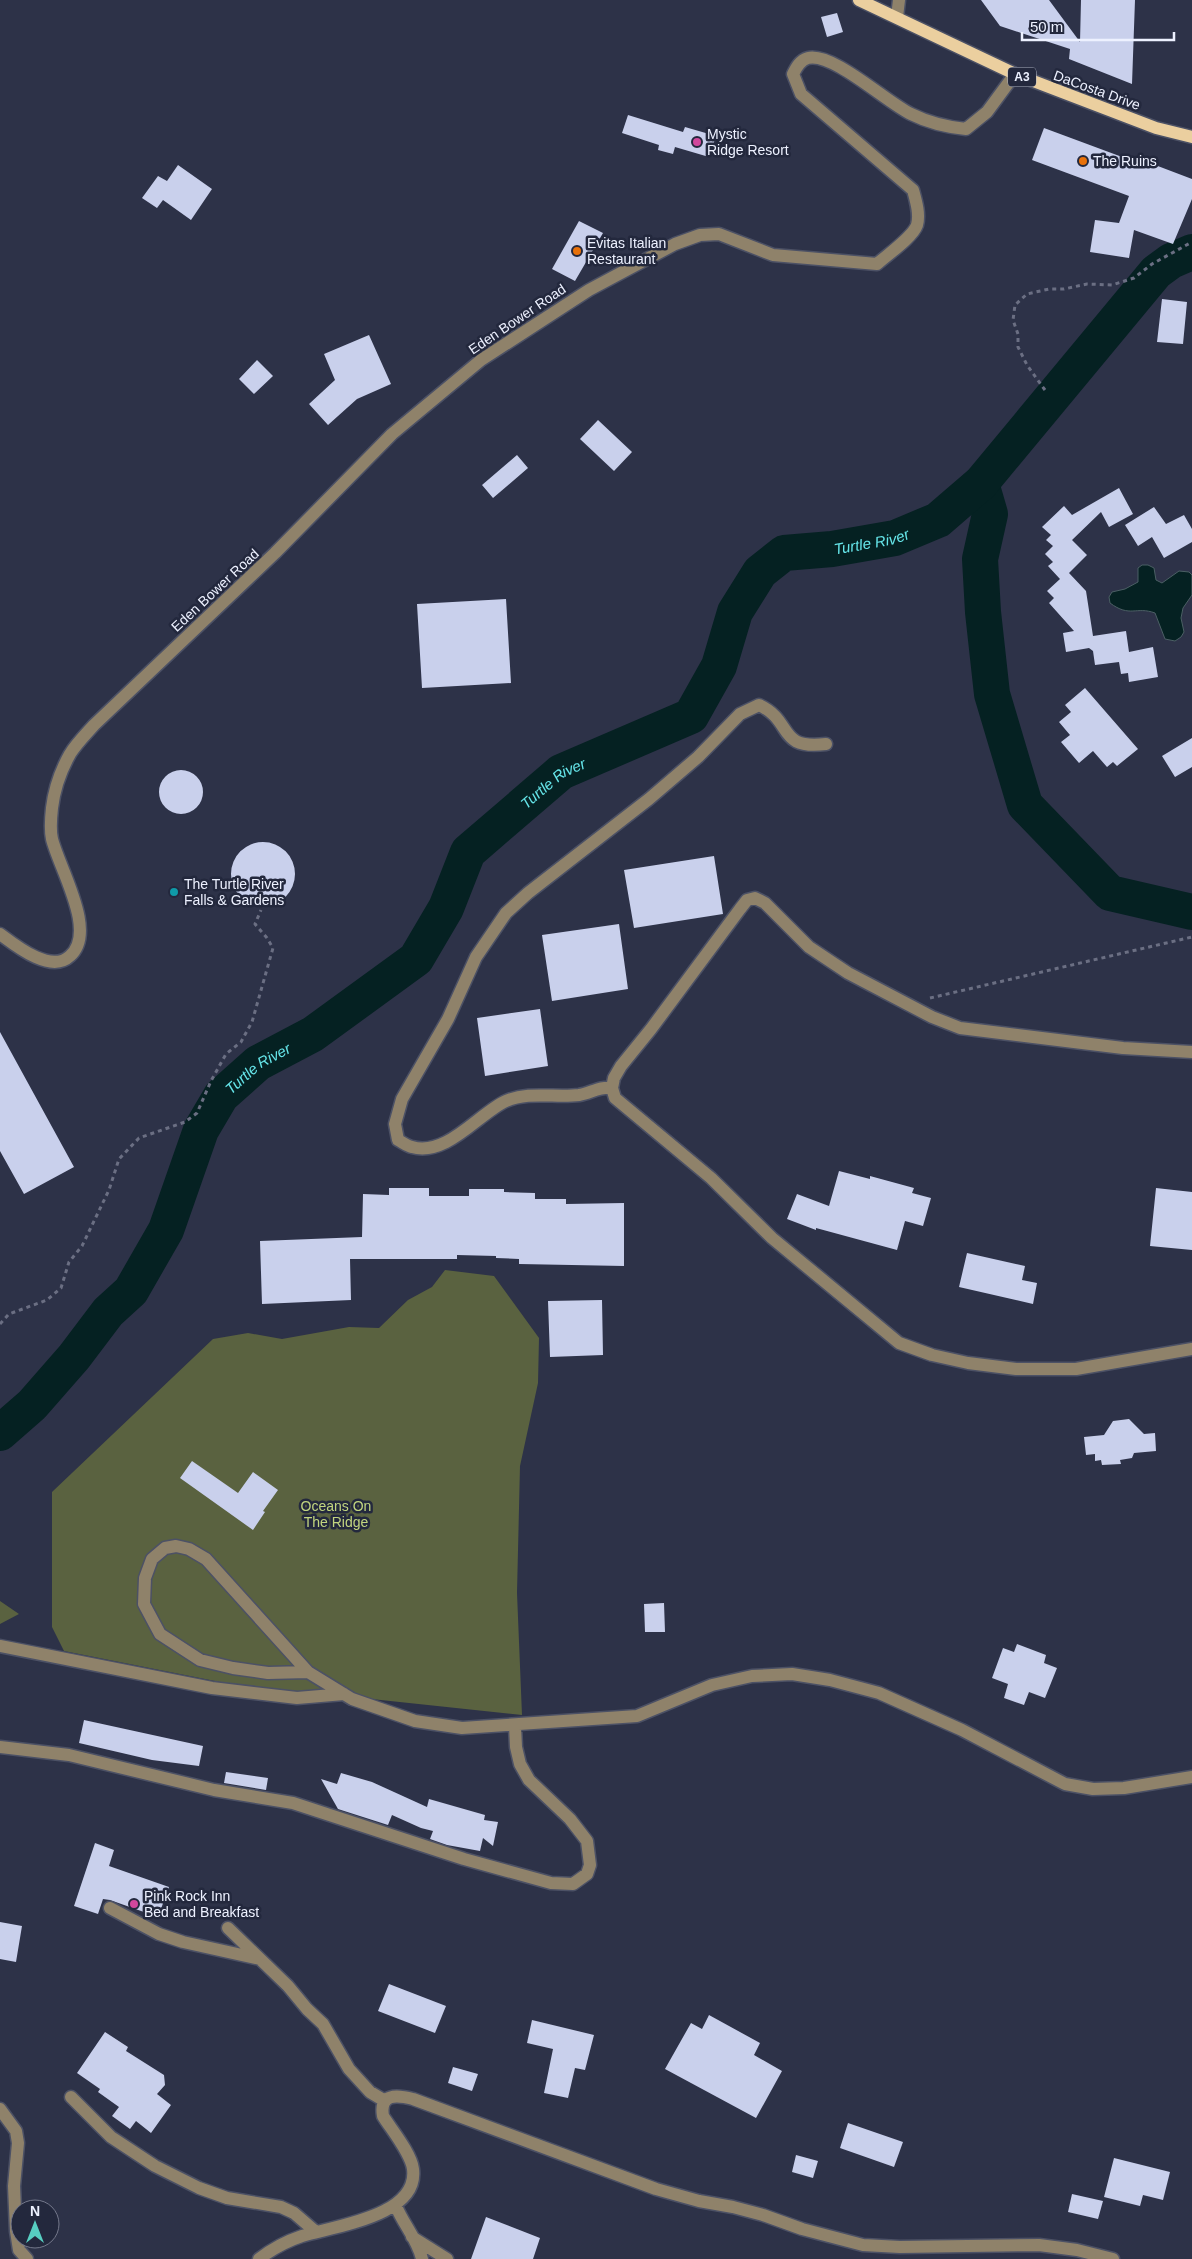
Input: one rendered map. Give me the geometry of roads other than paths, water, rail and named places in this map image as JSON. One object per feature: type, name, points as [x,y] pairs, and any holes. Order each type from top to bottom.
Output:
[{"type":"main road","name":"DaCosta Drive","points":[[859,0],[1015,74],[1156,128],[1192,137]]},
{"type":"street","points":[[897,17],[899,0]]},
{"type":"street","name":"Eden Bower Road","points":[[0,934],[35,957],[55,962],[65,961],[73,954],[81,939],[78,917],[52,838],[52,809],[60,779],[70,754],[94,725],[275,553],[392,434],[481,360],[589,290],[675,244],[700,236],[719,234],[773,256],[877,264],[907,237],[917,226],[918,210],[913,190],[801,94],[793,74],[798,65],[806,58],[817,57],[852,74],[910,114],[944,127],[966,129],[987,112],[1015,74]]},
{"type":"street","points":[[612,1088],[605,1087],[580,1095],[517,1097],[505,1101],[453,1139],[430,1147],[412,1148],[398,1140],[395,1124],[402,1099],[448,1019],[476,957],[506,913],[528,893],[649,799],[698,757],[740,714],[750,708],[759,705],[769,709],[791,739],[802,745],[826,744]]},
{"type":"street","points":[[1192,1052],[1123,1048],[960,1028],[848,973],[809,947],[765,904],[755,898],[748,900],[740,909],[651,1029],[621,1066],[614,1078],[612,1088],[615,1098],[711,1178],[772,1238],[899,1344],[932,1355],[968,1363],[1016,1369],[1076,1369],[1192,1349]]},
{"type":"street","points":[[308,1672],[268,1673],[200,1660],[160,1634],[144,1604],[145,1578],[152,1559],[165,1548],[176,1546],[189,1549],[206,1559],[308,1672],[360,1702],[415,1721],[462,1728],[515,1726],[637,1716],[712,1685],[752,1676],[792,1674],[830,1680],[879,1693],[962,1730],[1065,1784],[1093,1789],[1124,1788],[1173,1782],[1192,1777]]},
{"type":"street","points":[[0,1646],[212,1688],[297,1698],[344,1694]]},
{"type":"street","points":[[0,1747],[69,1756],[214,1790],[293,1804],[464,1859],[552,1883],[573,1884],[587,1874],[590,1865],[587,1841],[570,1819],[529,1780],[520,1764],[516,1747],[515,1726]]},
{"type":"street","points":[[110,1908],[159,1934],[183,1942],[260,1959]]},
{"type":"street","points":[[228,1928],[323,2024],[349,2069],[370,2092],[385,2101]]},
{"type":"street","points":[[259,2259],[272,2249],[301,2236],[344,2226],[396,2206],[410,2190],[413,2167],[383,2116],[381,2107],[391,2096],[399,2095],[656,2189],[699,2201],[748,2211],[802,2229],[863,2245],[900,2247],[1039,2245],[1077,2250],[1113,2259]]},
{"type":"street","points":[[71,2097],[111,2137],[155,2166],[199,2188],[227,2198],[281,2207],[294,2213],[316,2232]]},
{"type":"street","points":[[0,2109],[16,2131],[18,2143],[14,2186],[16,2231],[19,2250],[27,2259]]},
{"type":"street","points":[[396,2206],[402,2222],[412,2237],[422,2259]]},
{"type":"street","points":[[412,2237],[448,2259]]},
{"type":"waterway","name":"Turtle River","points":[[0,1433],[32,1405],[74,1357],[108,1312],[131,1291],[166,1230],[201,1130],[221,1096],[258,1063],[313,1034],[416,959],[446,908],[468,852],[561,772],[691,716],[719,666],[735,612],[760,572],[784,553],[832,549],[895,538],[938,520],[981,483],[1156,272],[1171,261],[1192,252]]},
{"type":"waterway","points":[[981,483],[990,514],[980,559],[983,612],[992,694],[1025,805],[1110,893],[1192,912]]},
{"type":"place","name":"Mystic Ridge Resort","points":[[697,142]]},
{"type":"place","name":"The Ruins","points":[[1083,161]]},
{"type":"place","name":"Evitas Italian Restaurant","points":[[577,251]]},
{"type":"place","name":"The Turtle River Falls & Gardens","points":[[174,892]]},
{"type":"place","name":"Pink Rock Inn Bed and Breakfast","points":[[134,1904]]},
{"type":"park label","name":"Oceans On The Ridge","points":[[336,1514]]}]
